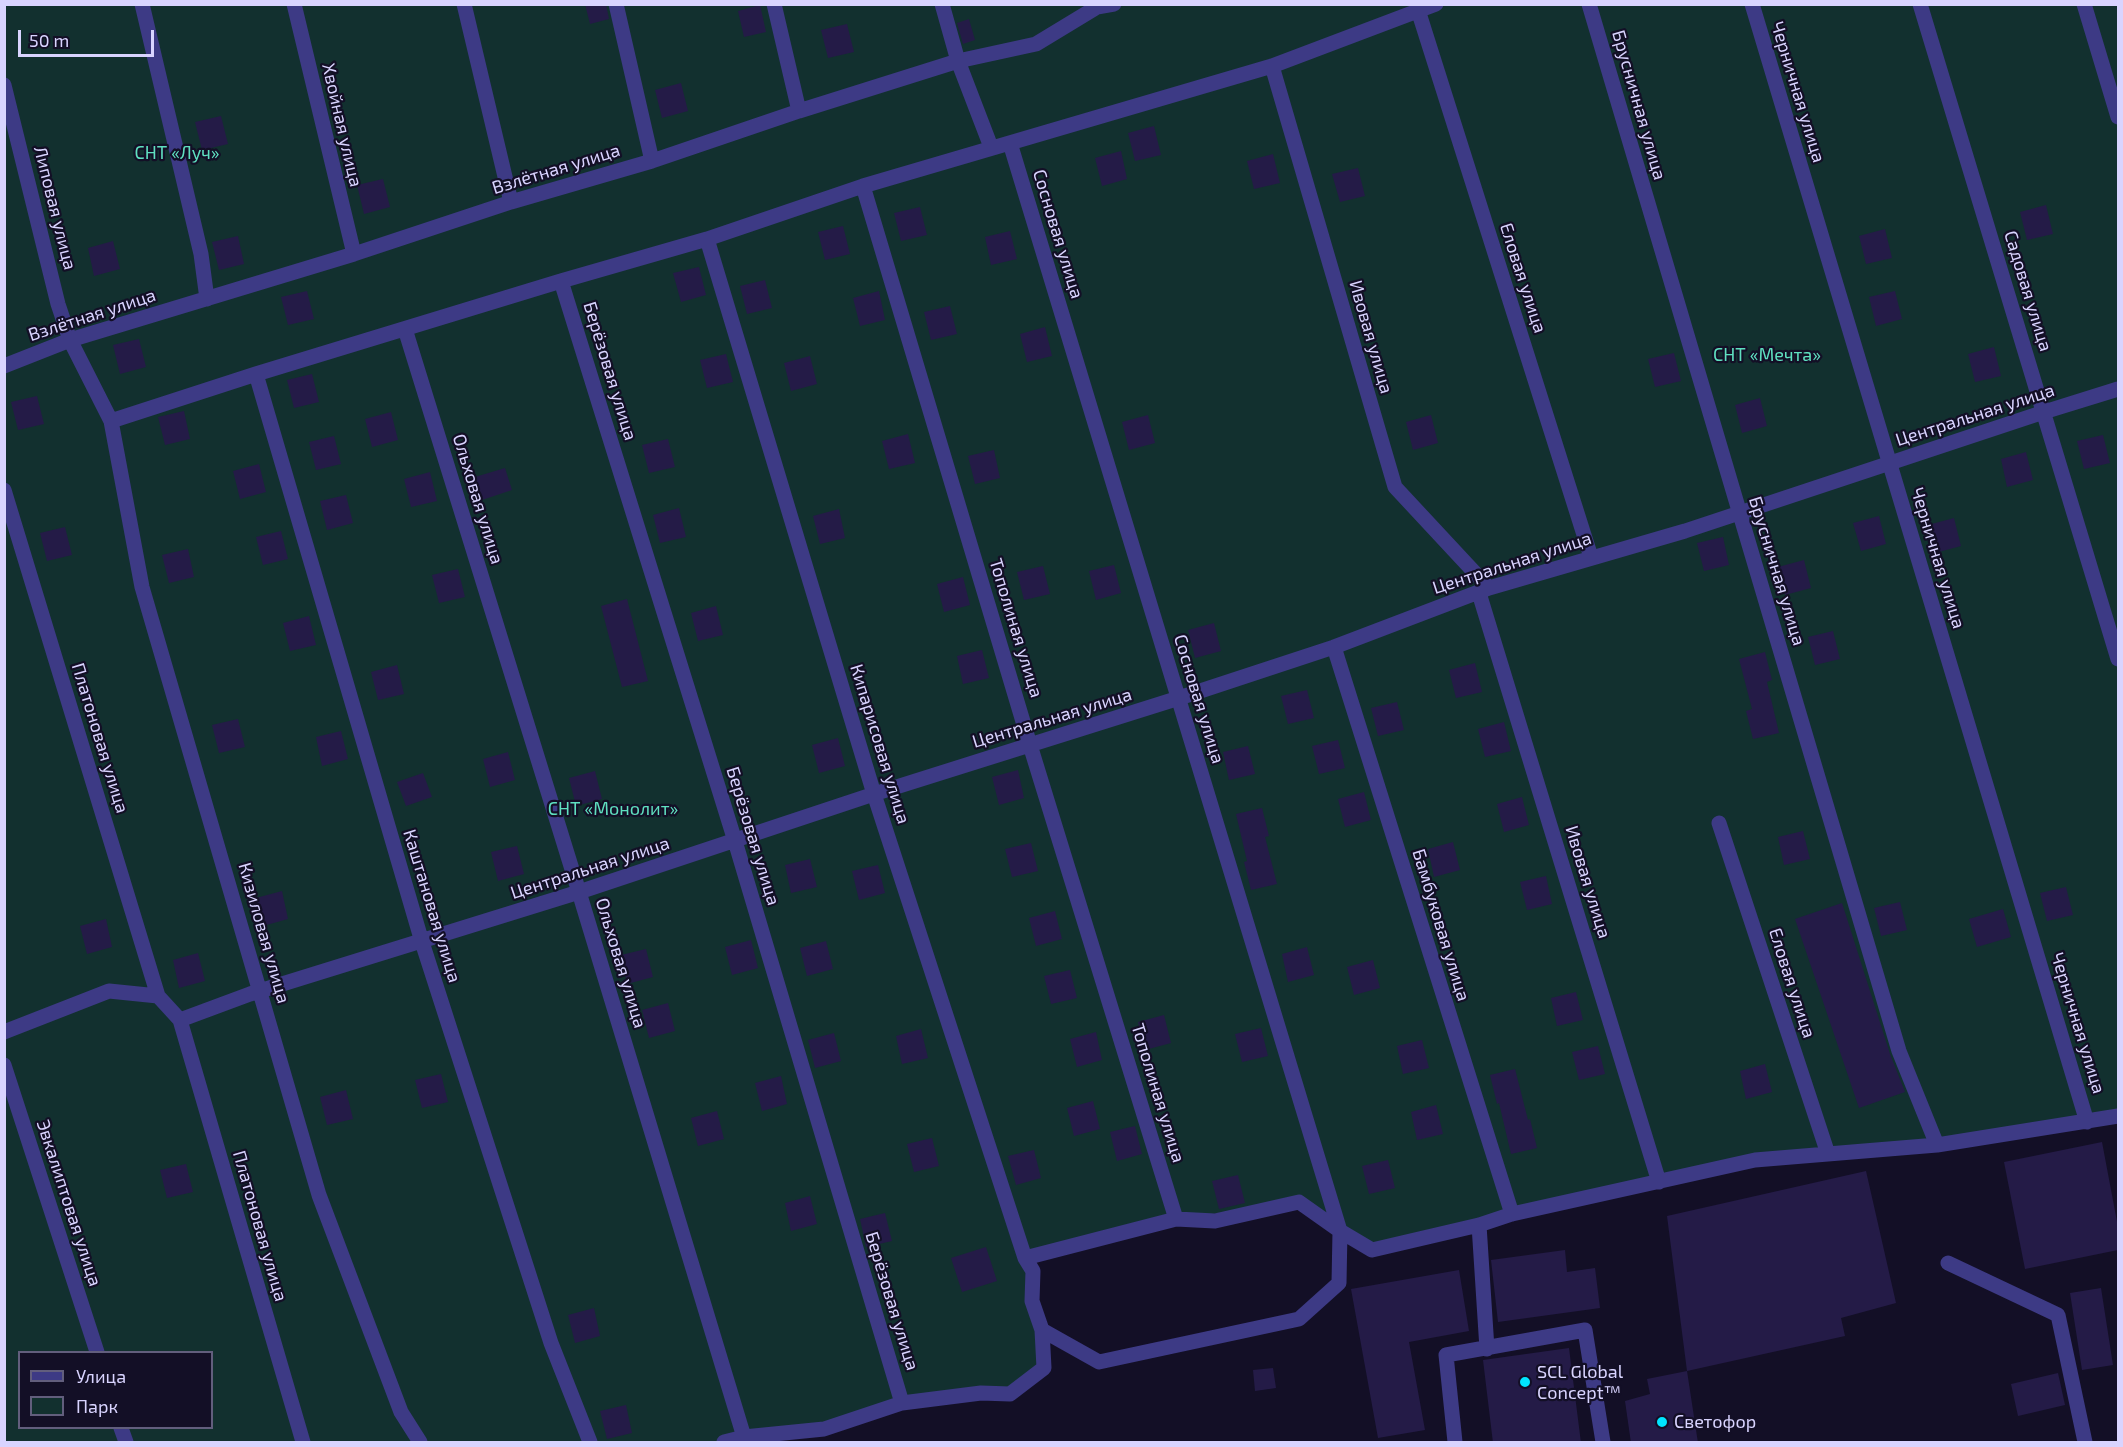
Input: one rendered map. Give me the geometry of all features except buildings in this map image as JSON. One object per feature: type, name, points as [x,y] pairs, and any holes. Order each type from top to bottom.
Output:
[{"type":"street","points":[[142,4],[201,254],[207,299]]},
{"type":"street","name":"Хвойная улица","points":[[294,4],[354,254]]},
{"type":"street","points":[[464,4],[511,202]]},
{"type":"street","points":[[616,4],[652,161]]},
{"type":"street","points":[[774,4],[799,111]]},
{"type":"street","points":[[942,4],[958,61],[991,147]]},
{"type":"street","name":"Взлётная улица","points":[[4,366],[70,340],[354,254],[511,202],[652,161],[799,111],[958,61],[1036,44],[1097,6],[1114,4]]},
{"type":"street","points":[[111,421],[256,374],[707,239],[863,186],[1272,66],[1436,4]]},
{"type":"street","name":"Брусничная улица","points":[[1589,4],[1899,1051],[1937,1145]]},
{"type":"street","name":"Черничная улица","points":[[1752,4],[2087,1122]]},
{"type":"street","name":"Садовая улица","points":[[1920,4],[2118,658]]},
{"type":"street","points":[[2084,4],[2118,117]]},
{"type":"street","name":"Еловая улица","points":[[1418,10],[1591,557]]},
{"type":"street","name":"Ивовая улица","points":[[1272,66],[1395,487],[1484,590],[1659,1182]]},
{"type":"street","name":"Липовая улица","points":[[4,85],[58,304],[70,340],[111,421]]},
{"type":"street","name":"Сосновая улица","points":[[1010,143],[1340,1230],[1339,1283],[1299,1319],[1099,1362],[1042,1330]]},
{"type":"street","name":"Тополиная улица","points":[[863,186],[1030,745],[1176,1219]]},
{"type":"street","name":"Кипарисовая улица","points":[[707,239],[874,794],[1025,1258],[1033,1271],[1032,1301],[1042,1330],[1044,1368],[1010,1394],[981,1393],[902,1403]]},
{"type":"street","name":"Берёзовая улица","points":[[561,281],[735,840],[902,1403]]},
{"type":"street","name":"Ольховая улица","points":[[405,329],[744,1437]]},
{"type":"street","name":"Каштановая улица","points":[[256,374],[422,942],[551,1343],[590,1443]]},
{"type":"street","name":"Центральная улица","points":[[180,1020],[260,991],[579,892],[874,794],[1334,647],[1484,590],[1686,531],[2118,389]]},
{"type":"street","name":"Кизиловая улица","points":[[111,421],[142,587],[319,1195],[401,1412],[420,1443]]},
{"type":"street","name":"Платоновая улица","points":[[4,490],[158,996]]},
{"type":"street","name":"Бамбуковая улица","points":[[1334,647],[1512,1214]]},
{"type":"street","name":"Еловая улица","points":[[1719,823],[1828,1154]]},
{"type":"street","points":[[4,1032],[109,991],[158,996],[180,1020]]},
{"type":"street","name":"Платоновая улица","points":[[180,1020],[303,1443]]},
{"type":"street","name":"Эвкалиптовая улица","points":[[4,1065],[96,1351]]},
{"type":"street","points":[[1025,1258],[1176,1219],[1215,1221],[1299,1202],[1372,1250],[1479,1225],[1512,1214],[1755,1160],[1937,1145],[2118,1116]]},
{"type":"street","points":[[1479,1225],[1487,1349]]},
{"type":"street","points":[[1948,1263],[2058,1315],[2085,1443]]},
{"type":"street","points":[[1455,1443],[1446,1355],[1585,1330],[1603,1443]]},
{"type":"street","points":[[724,1443],[744,1437],[824,1429],[902,1403]]},
{"type":"green space","name":"СНТ «Монолит»","points":[[5,5],[2118,5],[2118,1116],[1755,1160],[1372,1250],[1299,1202],[1176,1219],[1026,1258],[1044,1368],[1010,1394],[863,1415],[724,1442],[5,1442]]},
{"type":"place","name":"SCL Global Concept™","points":[[1525,1382]]},
{"type":"place","name":"Светофор","points":[[1662,1422]]},
{"type":"park label","name":"СНТ «Луч»","points":[[177,153]]},
{"type":"park label","name":"СНТ «Мечта»","points":[[1767,355]]}]
